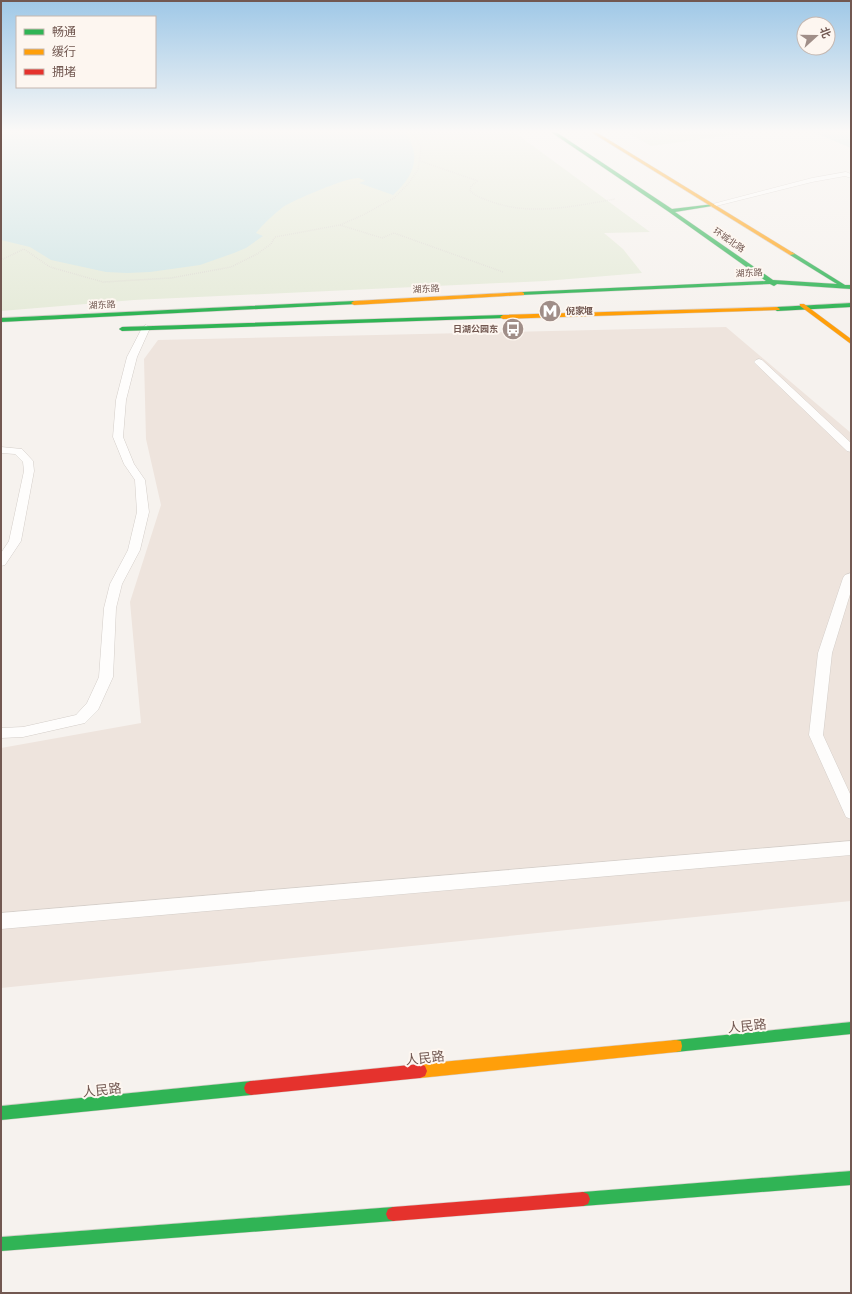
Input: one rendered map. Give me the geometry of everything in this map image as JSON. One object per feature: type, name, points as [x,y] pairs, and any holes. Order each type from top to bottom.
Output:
[{"type":"main road","name":"环城北路","points":[[691,192],[849,288]]},
{"type":"main road","name":"环城北路","points":[[645,194],[782,290]]},
{"type":"main road","points":[[670,211],[712,205]]},
{"type":"main road","name":"湖东路","points":[[1,320],[771,282],[849,288]]},
{"type":"main road","points":[[794,299],[851,342]]},
{"type":"main road","points":[[109,330],[806,308],[851,305]]},
{"type":"main road","name":"人民路","points":[[1,1113],[851,1028]]},
{"type":"main road","points":[[1,1244],[851,1178]]},
{"type":"lane","points":[[712,205],[762,192]]},
{"type":"lane","points":[[1,734],[23,732],[80,719],[93,706],[106,677],[110,608],[116,584],[134,550],[143,512],[140,480],[130,464],[118,437],[122,400],[132,357],[146,328]]},
{"type":"lane","points":[[759,362],[851,449]]},
{"type":"lane","points":[[1,450],[18,451],[28,461],[29,471],[15,541],[1,562]]},
{"type":"lane","points":[[851,577],[849,578],[825,653],[816,734],[851,813]]},
{"type":"lane","points":[[1,921],[851,848]]},
{"type":"path","points":[[1,260],[24,249],[50,267],[103,282],[171,278],[230,267],[257,254],[271,244],[275,237],[279,235],[340,225],[363,215],[394,198],[400,192]]},
{"type":"path","points":[[471,192],[501,207],[550,209],[645,194]]},
{"type":"path","points":[[340,225],[382,238],[394,233],[507,274]]},
{"type":"shaded area","points":[[1,192],[315,192],[283,207],[256,233],[263,236],[246,248],[200,265],[150,272],[106,272],[51,260],[30,247],[1,240]]},
{"type":"shaded area","points":[[386,192],[396,192],[393,195]]},
{"type":"shaded area","points":[[726,327],[851,433],[851,901],[1,988],[1,748],[141,723],[130,602],[161,505],[146,439],[144,359],[158,340]]},
{"type":"green space","points":[[1,192],[596,192],[650,232],[604,233],[623,249],[642,273],[545,281],[134,300],[1,311]]},
{"type":"traffic: fast","points":[[643,192],[774,284]]},
{"type":"traffic: fast","points":[[671,211],[712,205]]},
{"type":"traffic: fast","points":[[792,254],[842,285]]},
{"type":"traffic: fast","points":[[522,294],[771,282],[851,287]]},
{"type":"traffic: fast","points":[[1,320],[354,303]]},
{"type":"traffic: fast","points":[[777,309],[851,305]]},
{"type":"traffic: fast","points":[[122,329],[503,317]]},
{"type":"traffic: fast","points":[[676,1046],[851,1028]]},
{"type":"traffic: fast","points":[[1,1113],[251,1088]]},
{"type":"traffic: fast","points":[[583,1199],[851,1178]]},
{"type":"traffic: fast","points":[[1,1244],[393,1214]]},
{"type":"traffic: slow","points":[[691,192],[792,254]]},
{"type":"traffic: slow","points":[[354,303],[522,294]]},
{"type":"traffic: slow","points":[[802,305],[851,342]]},
{"type":"traffic: slow","points":[[503,317],[777,309]]},
{"type":"traffic: slow","points":[[420,1071],[676,1046]]},
{"type":"traffic: jam","points":[[251,1088],[420,1071]]},
{"type":"traffic: jam","points":[[393,1214],[583,1199]]},
{"type":"place","name":"倪家堰","points":[[550,311]]},
{"type":"place","name":"日湖公园东","points":[[513,329]]}]
